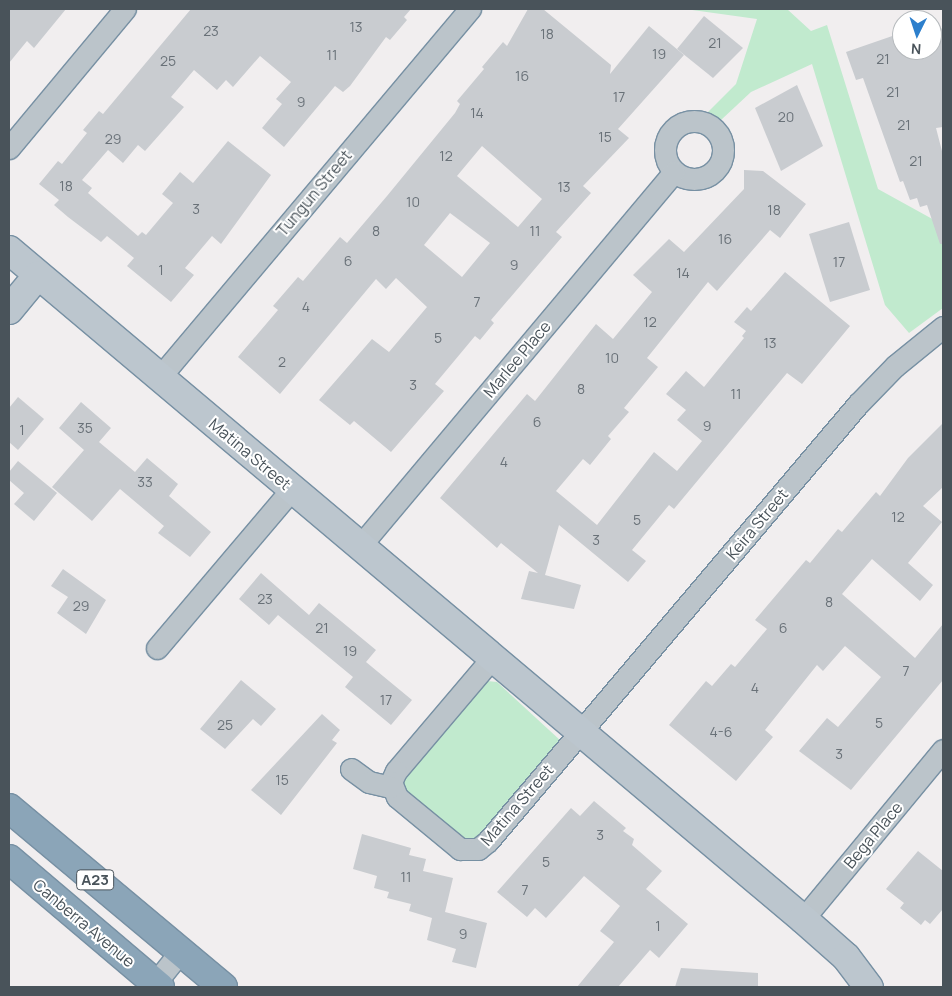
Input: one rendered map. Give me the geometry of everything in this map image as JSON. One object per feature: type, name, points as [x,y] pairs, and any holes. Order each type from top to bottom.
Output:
[{"type":"highway","name":"A23","points":[[9,808],[223,987]]},
{"type":"highway","name":"Canberra Avenue","points":[[9,859],[156,986]]},
{"type":"street","points":[[9,148],[125,9]]},
{"type":"street","name":"Tungun Street","points":[[160,378],[470,9]]},
{"type":"street","name":"Marlee Place","points":[[360,546],[674,172]]},
{"type":"street","name":"Matina Street","points":[[9,250],[803,919],[851,963],[869,987]]},
{"type":"street","points":[[9,310],[38,275]]},
{"type":"street","name":"Keira Street","points":[[581,731],[858,404],[904,358],[943,327]]},
{"type":"street","points":[[157,648],[292,489]]},
{"type":"street","points":[[351,769],[369,782],[390,787],[396,771],[492,658]]},
{"type":"street","name":"Matina Street","points":[[390,787],[397,798],[451,844],[460,849],[478,849],[581,731]]},
{"type":"street","name":"Bega Place","points":[[803,919],[943,750]]},
{"type":"street","points":[[156,986],[180,952]]},
{"type":"green space","points":[[685,9],[787,9],[811,31],[827,25],[878,189],[936,221],[943,244],[943,308],[909,333],[885,305],[812,64],[751,92],[721,120],[708,112],[736,84],[757,19]]},
{"type":"green space","points":[[487,681],[497,682],[561,741],[479,838],[463,842],[404,790],[404,780]]},
{"type":"building","points":[[9,9],[66,9],[34,48],[27,41],[9,63]]},
{"type":"building","points":[[191,9],[411,9],[404,17],[407,20],[390,40],[386,37],[350,86],[343,92],[335,86],[284,147],[262,128],[282,104],[276,99],[291,82],[260,56],[233,87],[226,80],[217,90],[194,70],[171,97],[184,107],[145,151],[138,145],[123,163],[108,150],[82,180],[92,188],[88,193],[138,236],[142,232],[146,235],[173,203],[162,194],[180,172],[193,183],[228,141],[271,175],[221,244],[212,236],[185,268],[194,275],[171,302],[127,266],[134,258],[107,236],[101,242],[68,217],[54,205],[59,200],[39,184],[58,161],[62,164],[87,133],[83,130],[99,111],[103,114]]},
{"type":"building","points":[[528,9],[543,9],[611,65],[610,74],[649,26],[684,55],[618,129],[629,138],[583,186],[591,193],[556,232],[562,237],[491,320],[494,323],[480,340],[475,336],[435,384],[444,391],[391,452],[354,421],[350,425],[319,400],[372,339],[389,352],[427,307],[396,278],[386,289],[376,279],[280,394],[238,357],[278,310],[273,306],[298,277],[303,281],[340,237],[347,243],[455,113],[460,104],[457,101],[484,69],[482,67],[503,42],[507,46]],"holes":[[[482,146],[542,199],[518,227],[457,176]],[[450,213],[490,243],[462,277],[424,245]]]},
{"type":"building","points":[[704,16],[743,48],[713,78],[677,49]]},
{"type":"building","points":[[942,28],[943,127],[936,128],[943,155],[943,244],[940,244],[927,205],[920,207],[917,198],[910,200],[903,181],[900,182],[863,78],[856,80],[846,52],[892,36],[892,60],[942,60]]},
{"type":"building","points":[[797,85],[823,146],[781,171],[755,108]]},
{"type":"building","points":[[744,170],[763,171],[806,204],[780,238],[770,230],[717,291],[708,282],[647,358],[658,367],[624,408],[629,412],[608,436],[611,439],[590,465],[583,459],[556,491],[597,525],[654,452],[677,471],[702,441],[677,420],[686,410],[666,394],[686,371],[704,387],[744,338],[742,336],[746,331],[734,322],[747,307],[751,311],[785,272],[850,326],[802,384],[787,373],[674,509],[669,505],[632,550],[646,561],[628,582],[559,525],[545,575],[581,585],[574,609],[521,599],[529,571],[538,573],[501,543],[497,548],[440,498],[527,394],[535,401],[596,324],[613,339],[652,292],[633,275],[669,239],[684,252],[744,189]]},
{"type":"building","points":[[849,222],[870,290],[830,302],[809,234]]},
{"type":"building","points":[[18,397],[44,419],[18,450],[9,442],[9,408]]},
{"type":"building","points":[[81,402],[111,428],[99,442],[135,472],[147,458],[178,484],[169,496],[211,532],[190,557],[158,533],[164,526],[120,489],[92,521],[52,487],[84,450],[59,428]]},
{"type":"building","points":[[943,423],[943,487],[923,506],[942,522],[908,563],[933,585],[920,601],[872,559],[842,594],[915,658],[943,624],[943,680],[851,790],[799,751],[827,718],[838,727],[881,677],[845,646],[823,671],[817,665],[765,730],[773,737],[736,781],[669,725],[706,681],[712,686],[731,664],[735,667],[767,629],[755,620],[806,560],[810,563],[838,529],[842,532],[876,492],[880,496],[908,458]]},
{"type":"building","points":[[18,461],[57,493],[34,521],[14,504],[24,493],[9,480],[9,472]]},
{"type":"building","points":[[63,569],[106,600],[86,634],[57,613],[68,597],[51,586]]},
{"type":"building","points":[[261,573],[309,615],[319,603],[376,650],[366,662],[412,700],[391,725],[345,687],[353,677],[278,615],[269,625],[239,599]]},
{"type":"building","points":[[241,680],[276,709],[261,726],[253,719],[225,749],[200,729]]},
{"type":"building","points":[[322,714],[340,730],[332,740],[337,743],[281,815],[251,790]]},
{"type":"building","points":[[594,801],[626,828],[623,831],[634,839],[632,845],[662,871],[646,889],[688,924],[659,958],[650,950],[618,987],[577,987],[614,942],[600,931],[620,906],[584,876],[546,918],[535,908],[527,917],[497,892],[571,808],[580,816]]},
{"type":"building","points":[[362,834],[411,848],[409,855],[426,859],[423,871],[453,878],[445,912],[487,923],[476,968],[452,962],[456,949],[427,940],[432,918],[409,911],[411,904],[387,898],[389,892],[374,888],[377,876],[353,869]]},
{"type":"building","points":[[918,851],[943,871],[943,909],[930,924],[925,920],[921,925],[900,908],[904,903],[886,889]]},
{"type":"building","points":[[681,968],[758,973],[758,987],[675,987]]}]
